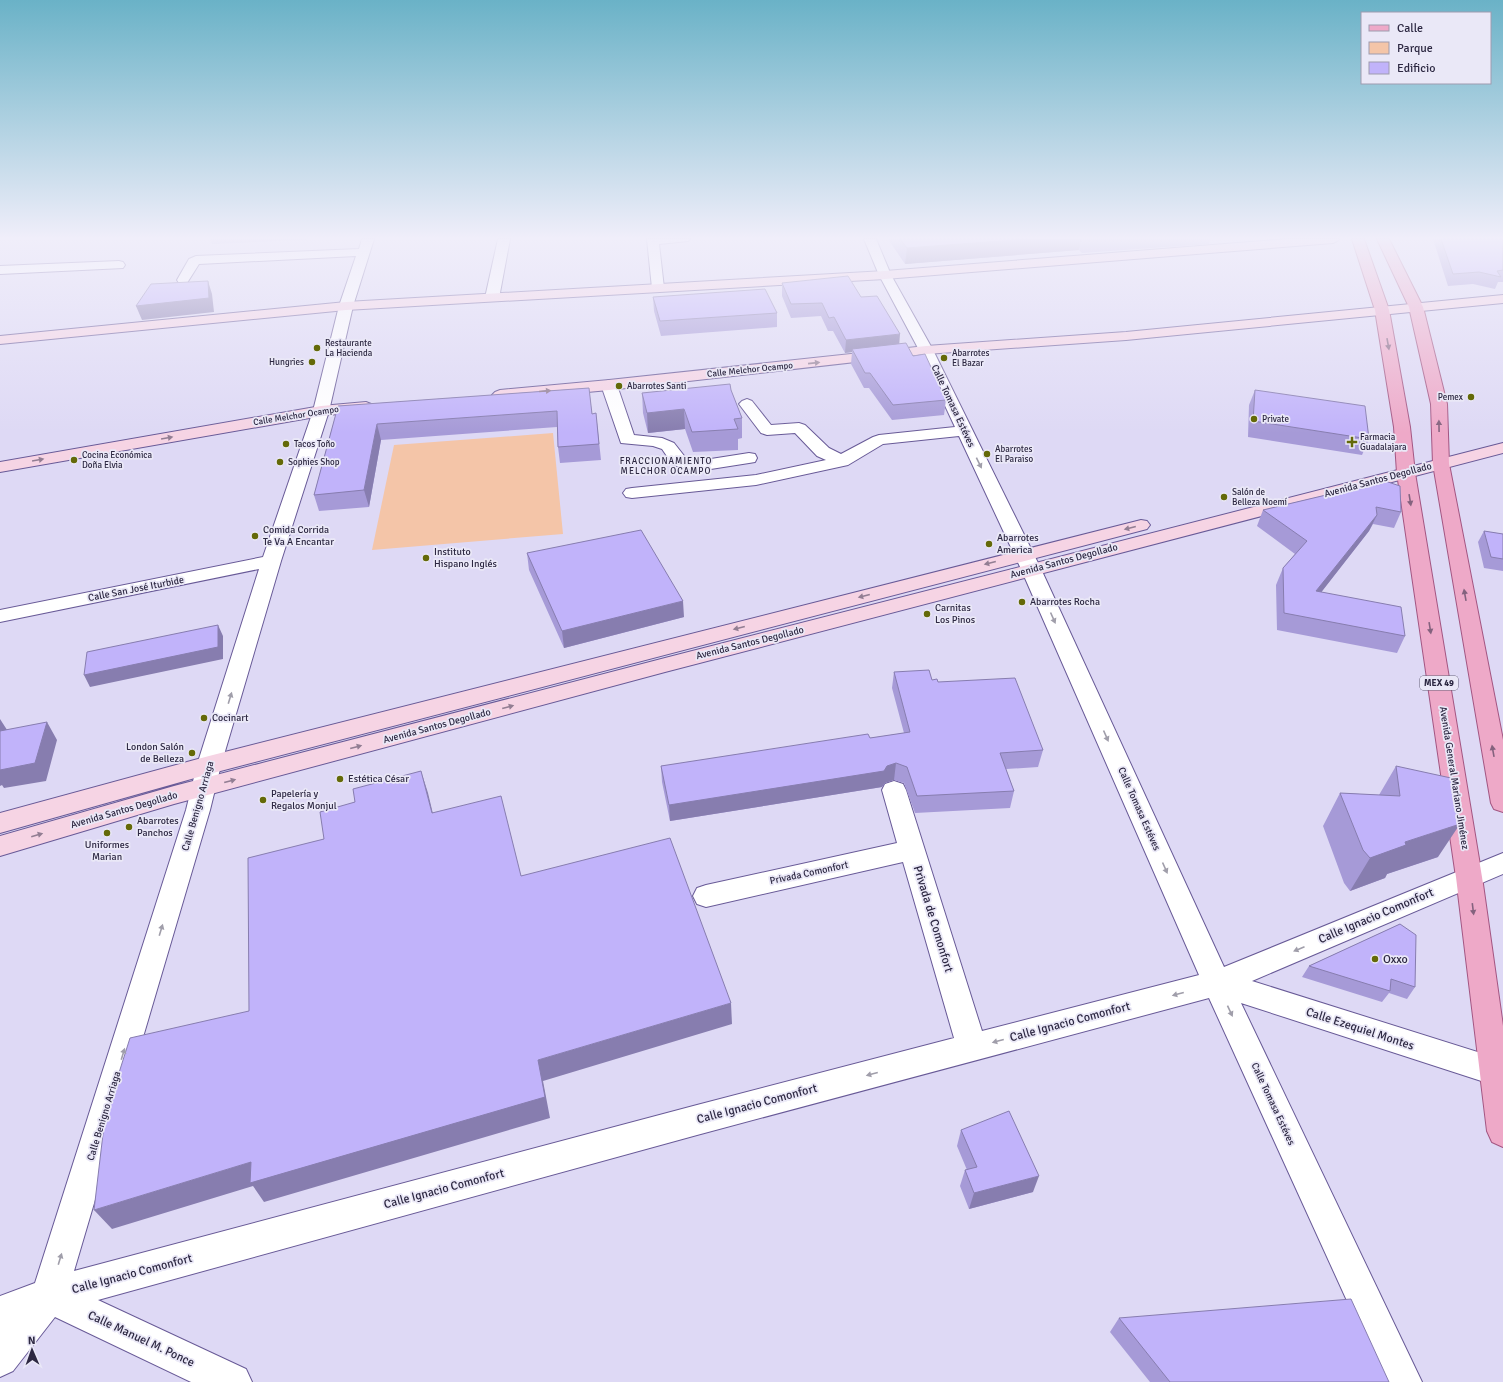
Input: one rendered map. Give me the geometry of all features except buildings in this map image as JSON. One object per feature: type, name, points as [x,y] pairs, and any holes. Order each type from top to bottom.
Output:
[{"type":"main road","name":"Avenida General Mariano Jiménez","points":[[1382,303],[1402,427],[1406,466],[1498,1073],[1503,1131]]},
{"type":"main road","points":[[1414,303],[1439,404],[1440,457],[1503,803]]},
{"type":"street","points":[[0,340],[346,306],[392,303]]},
{"type":"street","name":"Calle Tomasa Estéves","points":[[901,303],[926,350],[1027,562],[1217,983],[1403,1382]]},
{"type":"street","name":"Calle Melchor Ocampo","points":[[484,396],[609,385],[926,350],[1126,336],[1454,303]]},
{"type":"street","name":"Calle Benigno Arriaga","points":[[0,1358],[49,1296],[204,788],[209,765],[271,561],[320,411],[346,306]]},
{"type":"street","points":[[609,385],[627,440],[656,441],[668,446],[679,461],[698,466],[749,458]]},
{"type":"street","points":[[747,404],[767,430],[799,428],[823,452],[842,461]]},
{"type":"street","name":"Calle Melchor Ocampo","points":[[0,467],[320,411],[383,406]]},
{"type":"street","points":[[632,493],[756,480],[842,461],[879,440],[964,431]]},
{"type":"street","name":"Avenida Santos Degollado","points":[[0,824],[209,765],[1027,562],[1406,466],[1440,457],[1503,435]]},
{"type":"street","name":"Avenida Santos Degollado","points":[[1440,457],[1503,448]]},
{"type":"street","name":"Calle San José Iturbide","points":[[0,616],[271,561]]},
{"type":"street","name":"Avenida Santos Degollado","points":[[0,846],[204,788],[1027,562]]},
{"type":"street","name":"Privada de Comonfort","points":[[894,790],[972,1048]]},
{"type":"street","name":"Privada Comonfort","points":[[706,896],[913,850]]},
{"type":"street","name":"Calle Ignacio Comonfort","points":[[0,1314],[49,1296],[697,1120],[1217,983],[1503,863]]},
{"type":"street","name":"Calle Ezequiel Montes","points":[[1217,983],[1498,1073]]},
{"type":"street","name":"Calle Manuel M. Ponce","points":[[49,1296],[233,1382]]},
{"type":"green space","points":[[553,433],[563,534],[372,550],[394,445]]},
{"type":"place","name":"Restaurante La Hacienda","points":[[317,348]]},
{"type":"place","name":"Abarrotes El Bazar","points":[[944,358]]},
{"type":"place","name":"Hungries","points":[[312,362]]},
{"type":"place","name":"Abarrotes Santi","points":[[619,386]]},
{"type":"place","name":"Pemex","points":[[1471,397]]},
{"type":"place","name":"Private","points":[[1254,419]]},
{"type":"place","name":"Farmacia Guadalajara","points":[[1352,442]]},
{"type":"place","name":"Tacos Toño","points":[[286,444]]},
{"type":"place","name":"Abarrotes El Paraiso","points":[[987,454]]},
{"type":"place","name":"Cocina Económica Doña Elvia","points":[[74,460]]},
{"type":"place","name":"Sophies Shop","points":[[280,462]]},
{"type":"place","name":"Salón de Belleza Noemí","points":[[1224,497]]},
{"type":"place","name":"Comida Corrida Te Va A Encantar","points":[[255,536]]},
{"type":"place","name":"Abarrotes America","points":[[989,544]]},
{"type":"place","name":"Instituto Hispano Inglés","points":[[426,558]]},
{"type":"place","name":"Abarrotes Rocha","points":[[1022,602]]},
{"type":"place","name":"Carnitas Los Pinos","points":[[927,614]]},
{"type":"place","name":"Cocinart","points":[[204,718]]},
{"type":"place","name":"London Salón de Belleza","points":[[192,753]]},
{"type":"place","name":"Estética César","points":[[340,779]]},
{"type":"place","name":"Papelería y Regalos Monjul","points":[[263,800]]},
{"type":"place","name":"Abarrotes Panchos","points":[[129,827]]},
{"type":"place","name":"Uniformes Marian","points":[[107,833]]},
{"type":"place","name":"Oxxo","points":[[1375,959]]},
{"type":"district","name":"FRACCIONAMIENTO MELCHOR OCAMPO","points":[[666,466]]}]
